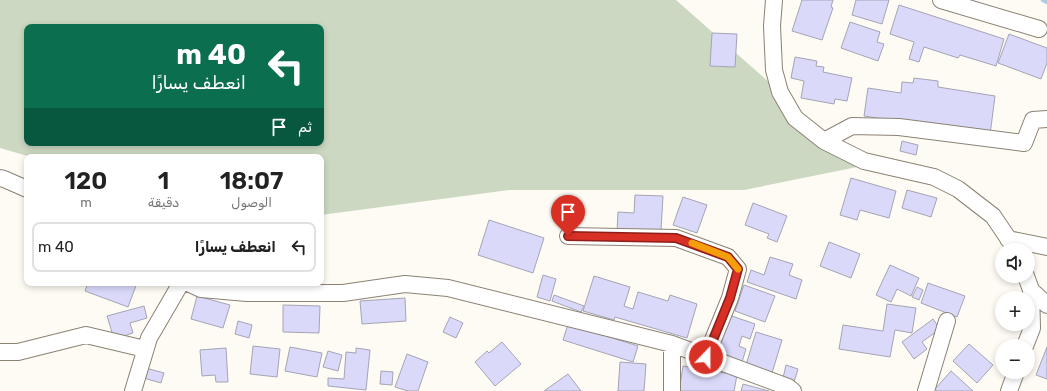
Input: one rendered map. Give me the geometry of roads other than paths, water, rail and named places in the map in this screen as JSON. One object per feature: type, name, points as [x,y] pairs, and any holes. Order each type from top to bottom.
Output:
[{"type":"street","points":[[774,0],[772,26],[774,70],[780,92],[795,118],[824,141],[864,160],[934,177],[958,189],[992,216],[1011,243]]},
{"type":"street","points":[[941,0],[1039,29]]},
{"type":"street","points":[[824,141],[852,126],[899,127],[1024,143],[1033,120],[1047,119]]},
{"type":"street","points":[[0,178],[24,188]]},
{"type":"street","points":[[568,236],[676,238],[728,257],[738,269],[730,298],[706,357]]},
{"type":"street","points":[[1035,245],[1047,246]]},
{"type":"street","points":[[1028,283],[1047,305]]},
{"type":"street","points":[[1028,283],[1032,328],[1028,339]]},
{"type":"street","points":[[193,286],[200,290],[248,293],[343,293],[405,284],[448,288],[672,344],[788,387],[793,391]]},
{"type":"street","points":[[133,391],[149,338],[179,286]]},
{"type":"street","points":[[926,391],[947,321]]},
{"type":"street","points":[[0,352],[18,352],[86,336],[145,349]]},
{"type":"street","points":[[672,344],[672,391]]},
{"type":"street","points":[[1009,391],[1013,379]]},
{"type":"waterway","points":[[1043,0],[1047,2]]}]
